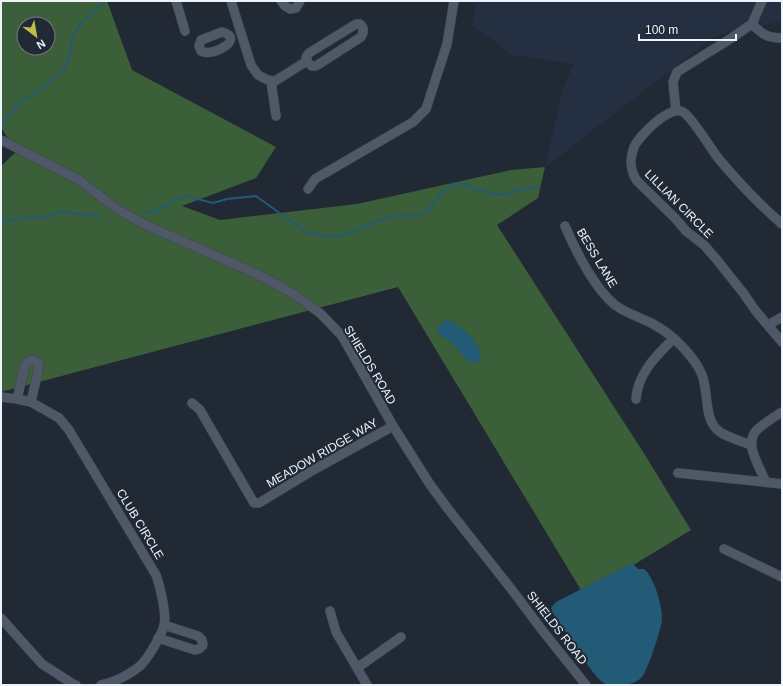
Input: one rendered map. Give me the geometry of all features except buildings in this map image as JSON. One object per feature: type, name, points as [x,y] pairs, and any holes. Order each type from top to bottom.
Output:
[{"type":"street","points":[[176,1],[185,31]]},
{"type":"street","points":[[231,1],[253,69],[258,75],[271,81],[278,80],[306,61],[306,57],[309,53],[354,24],[360,24],[362,27],[364,32],[362,36],[316,66],[310,66],[306,61]]},
{"type":"street","points":[[281,1],[290,9],[296,8],[300,1]]},
{"type":"street","points":[[308,190],[315,179],[414,122],[426,109],[447,44],[454,1]]},
{"type":"street","points":[[762,1],[752,24],[676,72],[673,82],[676,110],[683,112],[740,183],[756,201],[782,224]]},
{"type":"street","points":[[752,24],[771,38],[782,38]]},
{"type":"street","points":[[229,37],[241,32]]},
{"type":"street","points":[[337,35],[345,47]]},
{"type":"street","points":[[271,81],[276,116]]},
{"type":"street","name":"LILLIAN CIRCLE","points":[[676,110],[663,117],[638,139],[630,157],[633,175],[643,188],[686,230],[704,245],[782,342]]},
{"type":"street","name":"SHIELDS ROAD","points":[[1,140],[79,180],[117,209],[146,225],[259,275],[294,294],[321,314],[342,336],[393,426],[429,483],[586,685]]},
{"type":"street","name":"BESS LANE","points":[[565,226],[574,247],[598,286],[608,298],[626,312],[660,328],[688,355],[702,374],[710,418],[715,428],[720,432],[751,445]]},
{"type":"street","points":[[769,327],[773,322],[782,317]]},
{"type":"street","points":[[636,399],[638,386],[645,371],[654,357],[673,339]]},
{"type":"street","points":[[17,399],[25,365],[29,360],[34,360],[38,363],[39,367],[30,402]]},
{"type":"street","name":"CLUB CIRCLE","points":[[1,397],[30,402],[59,418],[69,430],[156,575],[161,589],[164,625],[158,638],[140,666],[113,682],[101,685]]},
{"type":"street","name":"MEADOW RIDGE WAY","points":[[192,403],[200,410],[212,429],[254,503],[258,503],[315,469],[393,426]]},
{"type":"street","points":[[766,482],[751,445],[753,435],[758,428],[782,412]]},
{"type":"street","points":[[678,473],[782,484]]},
{"type":"street","points":[[724,549],[782,577]]},
{"type":"street","points":[[330,611],[336,632],[367,685]]},
{"type":"street","points":[[1,618],[42,664],[76,685]]},
{"type":"street","points":[[158,638],[194,650],[200,649],[203,645],[202,640],[198,636],[164,625]]},
{"type":"street","points":[[357,668],[401,637]]},
{"type":"shaded area","points":[[477,1],[782,1],[782,21],[715,36],[545,167],[563,88],[574,64],[512,55],[472,25]]},
{"type":"green space","points":[[1,1],[107,1],[132,70],[276,147],[256,178],[182,206],[220,220],[357,204],[511,170],[545,167],[538,198],[497,225],[645,455],[691,530],[584,595],[398,287],[1,392],[1,166],[16,152],[1,127]]},
{"type":"water","points":[[447,320],[458,325],[474,341],[478,347],[481,358],[478,362],[473,363],[467,360],[452,343],[438,332],[437,330],[440,324]]},
{"type":"water","points":[[632,563],[638,569],[644,569],[648,573],[657,593],[661,608],[662,620],[651,658],[642,677],[629,684],[608,685],[602,682],[593,672],[551,608],[556,602]]},
{"type":"waterway","points":[[1,124],[23,100],[39,91],[65,68],[73,37],[79,26],[105,1]]},
{"type":"waterway","points":[[144,212],[152,213],[175,199],[185,196],[213,203],[227,199],[256,196],[306,232],[326,236],[340,236],[395,216],[421,215],[428,210],[444,191],[456,183],[499,195],[539,186]]},
{"type":"waterway","points":[[1,222],[31,217],[46,217],[59,212],[101,216]]}]
